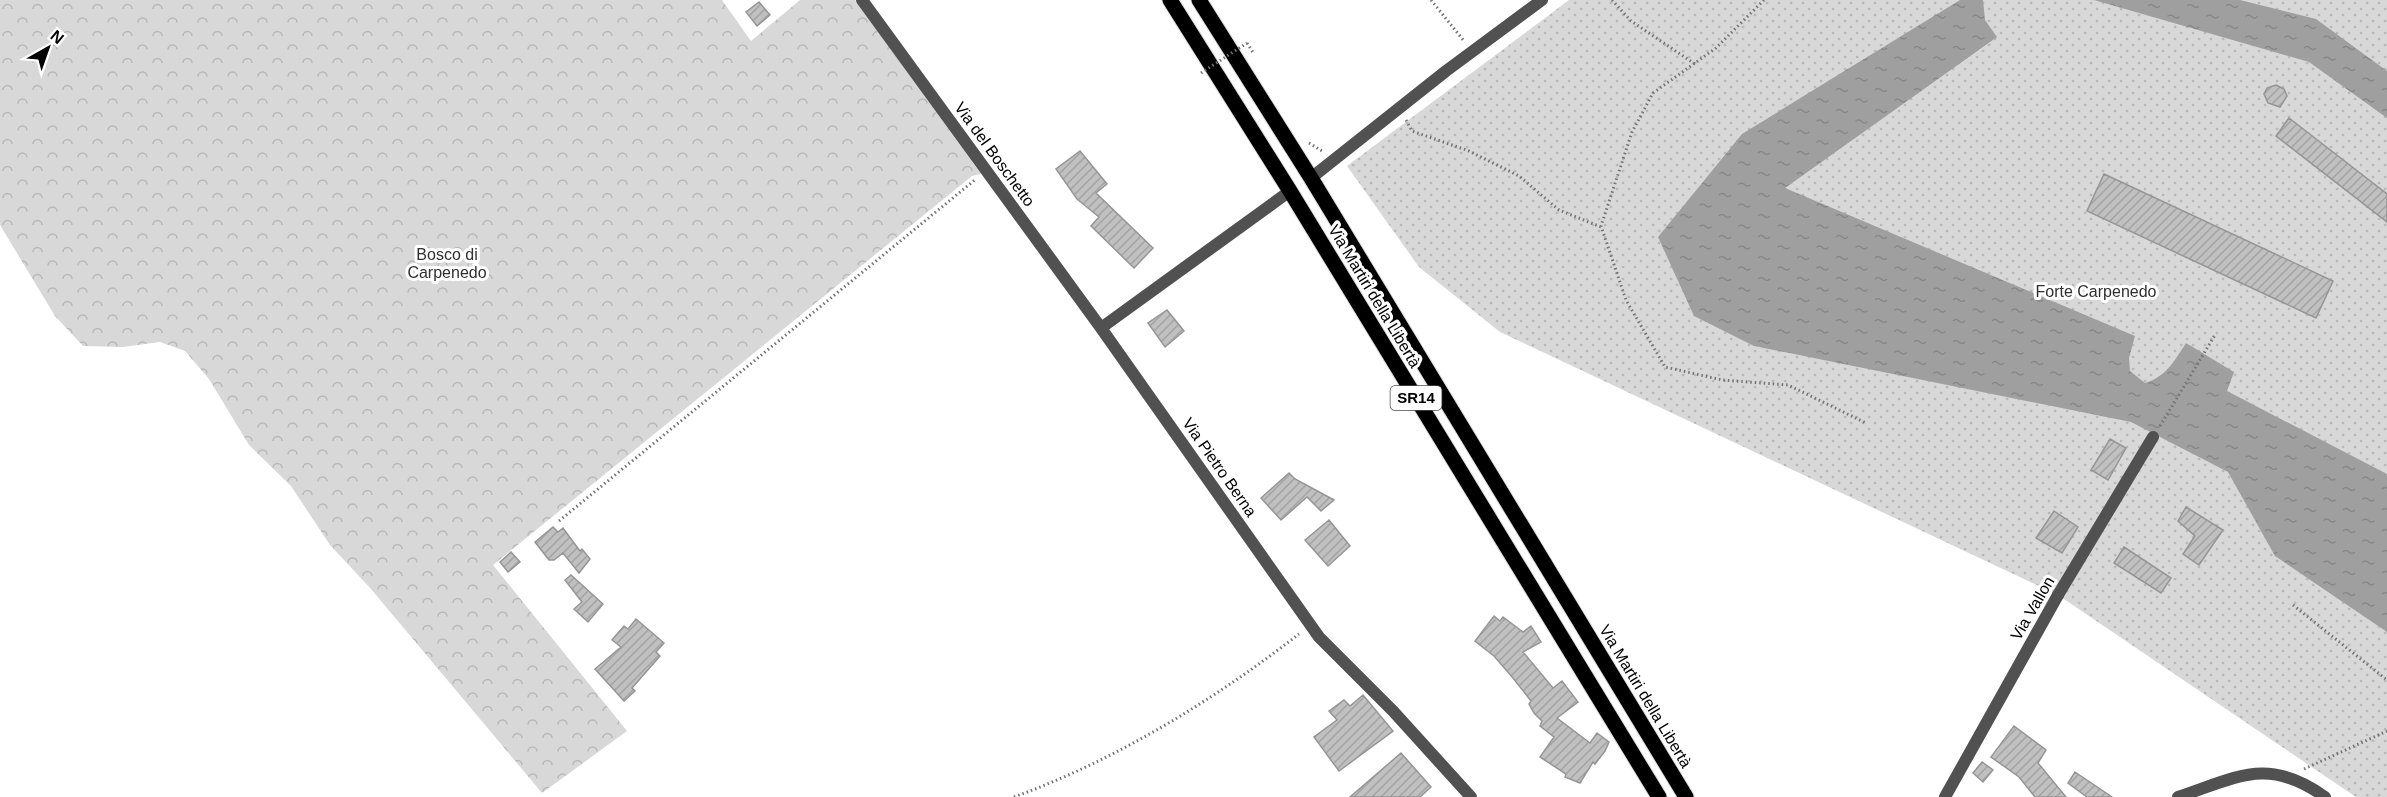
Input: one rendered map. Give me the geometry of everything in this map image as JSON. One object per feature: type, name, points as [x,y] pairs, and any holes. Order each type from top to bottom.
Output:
[{"type":"main road","name":"Via Martiri della Libertà","points":[[1170,0],[1290,191],[1659,797]]},
{"type":"main road","name":"Via Martiri della Libertà","points":[[1198,0],[1311,178],[1686,797]]},
{"type":"street","name":"Via del Boschetto","points":[[862,0],[1101,328]]},
{"type":"street","points":[[1311,178],[1472,51],[1542,0]]},
{"type":"street","points":[[1101,328],[1290,191]]},
{"type":"street","name":"Via Pietro Berna","points":[[1101,328],[1319,637],[1394,711],[1471,797]]},
{"type":"street","name":"Via Vallon","points":[[1945,797],[2058,595],[2153,438]]},
{"type":"street","points":[[2178,797],[2249,774],[2269,772],[2289,776],[2325,797]]},
{"type":"path","points":[[1431,0],[1472,51]]},
{"type":"path","points":[[1612,0],[1631,21],[1695,64]]},
{"type":"path","points":[[1764,0],[1716,48],[1653,93],[1632,132],[1601,227],[1626,300],[1665,367],[1722,380],[1788,385],[1866,423]]},
{"type":"path","points":[[1201,73],[1247,43],[1259,62]]},
{"type":"path","points":[[1399,109],[1412,131],[1469,151],[1519,176],[1559,210],[1601,227]]},
{"type":"path","points":[[1307,142],[1335,158]]},
{"type":"path","points":[[559,521],[969,182],[989,176]]},
{"type":"path","points":[[2153,438],[2215,335]]},
{"type":"path","points":[[2293,605],[2387,680]]},
{"type":"path","points":[[1014,797],[1107,755],[1181,715],[1266,660],[1310,625]]},
{"type":"path","points":[[2289,776],[2387,731]]},
{"type":"green space","name":"Bosco di Carpenedo","points":[[0,0],[722,0],[751,41],[800,0],[855,0],[981,174],[972,176],[493,565],[627,731],[542,793],[371,589],[330,545],[291,486],[249,445],[209,379],[185,351],[160,342],[123,347],[83,346],[55,316],[0,225]]},
{"type":"green space","name":"Forte Carpenedo","points":[[1569,0],[2387,0],[2387,797],[2356,797],[2058,595],[1500,332],[1419,267],[1347,166]]},
{"type":"water","points":[[1960,0],[1983,0],[1985,20],[1997,37],[1785,188],[2135,336],[2129,358],[2130,371],[2145,383],[2159,377],[2174,362],[2186,343],[2234,372],[2227,391],[2387,474],[2387,632],[2275,556],[2228,472],[2131,422],[1754,346],[1694,316],[1658,237],[1742,134]]},
{"type":"water","points":[[2094,0],[2240,0],[2316,19],[2387,71],[2387,118],[2309,62]]},
{"type":"building","points":[[759,2],[770,15],[757,26],[746,12]]},
{"type":"building","points":[[2276,85],[2284,89],[2287,96],[2280,107],[2268,103],[2264,94],[2267,88]]},
{"type":"building","points":[[2289,118],[2387,194],[2387,222],[2276,136]]},
{"type":"building","points":[[1080,151],[1107,184],[1096,193],[1153,248],[1134,268],[1091,226],[1099,217],[1077,199],[1056,169]]},
{"type":"building","points":[[2104,174],[2333,281],[2316,318],[2087,211]]},
{"type":"building","points":[[1167,310],[1184,331],[1165,347],[1148,323]]},
{"type":"building","points":[[2110,439],[2126,448],[2108,480],[2091,470]]},
{"type":"building","points":[[1289,473],[1295,479],[1334,500],[1321,511],[1307,497],[1281,520],[1261,498]]},
{"type":"building","points":[[2186,507],[2223,530],[2199,565],[2183,554],[2195,536],[2178,521]]},
{"type":"building","points":[[2054,511],[2078,527],[2062,553],[2036,538]]},
{"type":"building","points":[[1329,520],[1350,546],[1328,566],[1305,540]]},
{"type":"building","points":[[553,527],[558,532],[563,528],[580,551],[582,549],[590,559],[579,573],[563,553],[554,560],[549,560],[535,542]]},
{"type":"building","points":[[2124,547],[2171,578],[2161,593],[2114,563]]},
{"type":"building","points":[[511,552],[520,562],[508,572],[500,562]]},
{"type":"building","points":[[571,575],[603,604],[588,622],[574,609],[582,602],[565,580]]},
{"type":"building","points":[[1494,616],[1500,621],[1503,617],[1523,632],[1531,626],[1541,642],[1523,652],[1553,688],[1562,681],[1578,702],[1557,718],[1590,743],[1597,733],[1609,742],[1605,751],[1595,764],[1593,762],[1580,783],[1565,777],[1566,774],[1540,757],[1554,737],[1540,726],[1542,721],[1529,704],[1531,701],[1513,678],[1494,656],[1475,641]]},
{"type":"building","points":[[636,619],[664,643],[656,652],[660,656],[632,688],[635,691],[624,701],[595,669],[621,647],[612,640],[624,626],[628,629]]},
{"type":"building","points":[[1363,695],[1393,731],[1339,771],[1314,737],[1337,720],[1329,711],[1344,700],[1350,706]]},
{"type":"building","points":[[2014,726],[2046,750],[2038,763],[2066,797],[2035,797],[2019,777],[1991,757]]},
{"type":"building","points":[[1401,753],[1431,787],[1420,797],[1350,797]]},
{"type":"building","points":[[1982,762],[1993,770],[1983,782],[1973,773]]},
{"type":"building","points":[[2075,772],[2112,797],[2087,797],[2068,783]]}]
